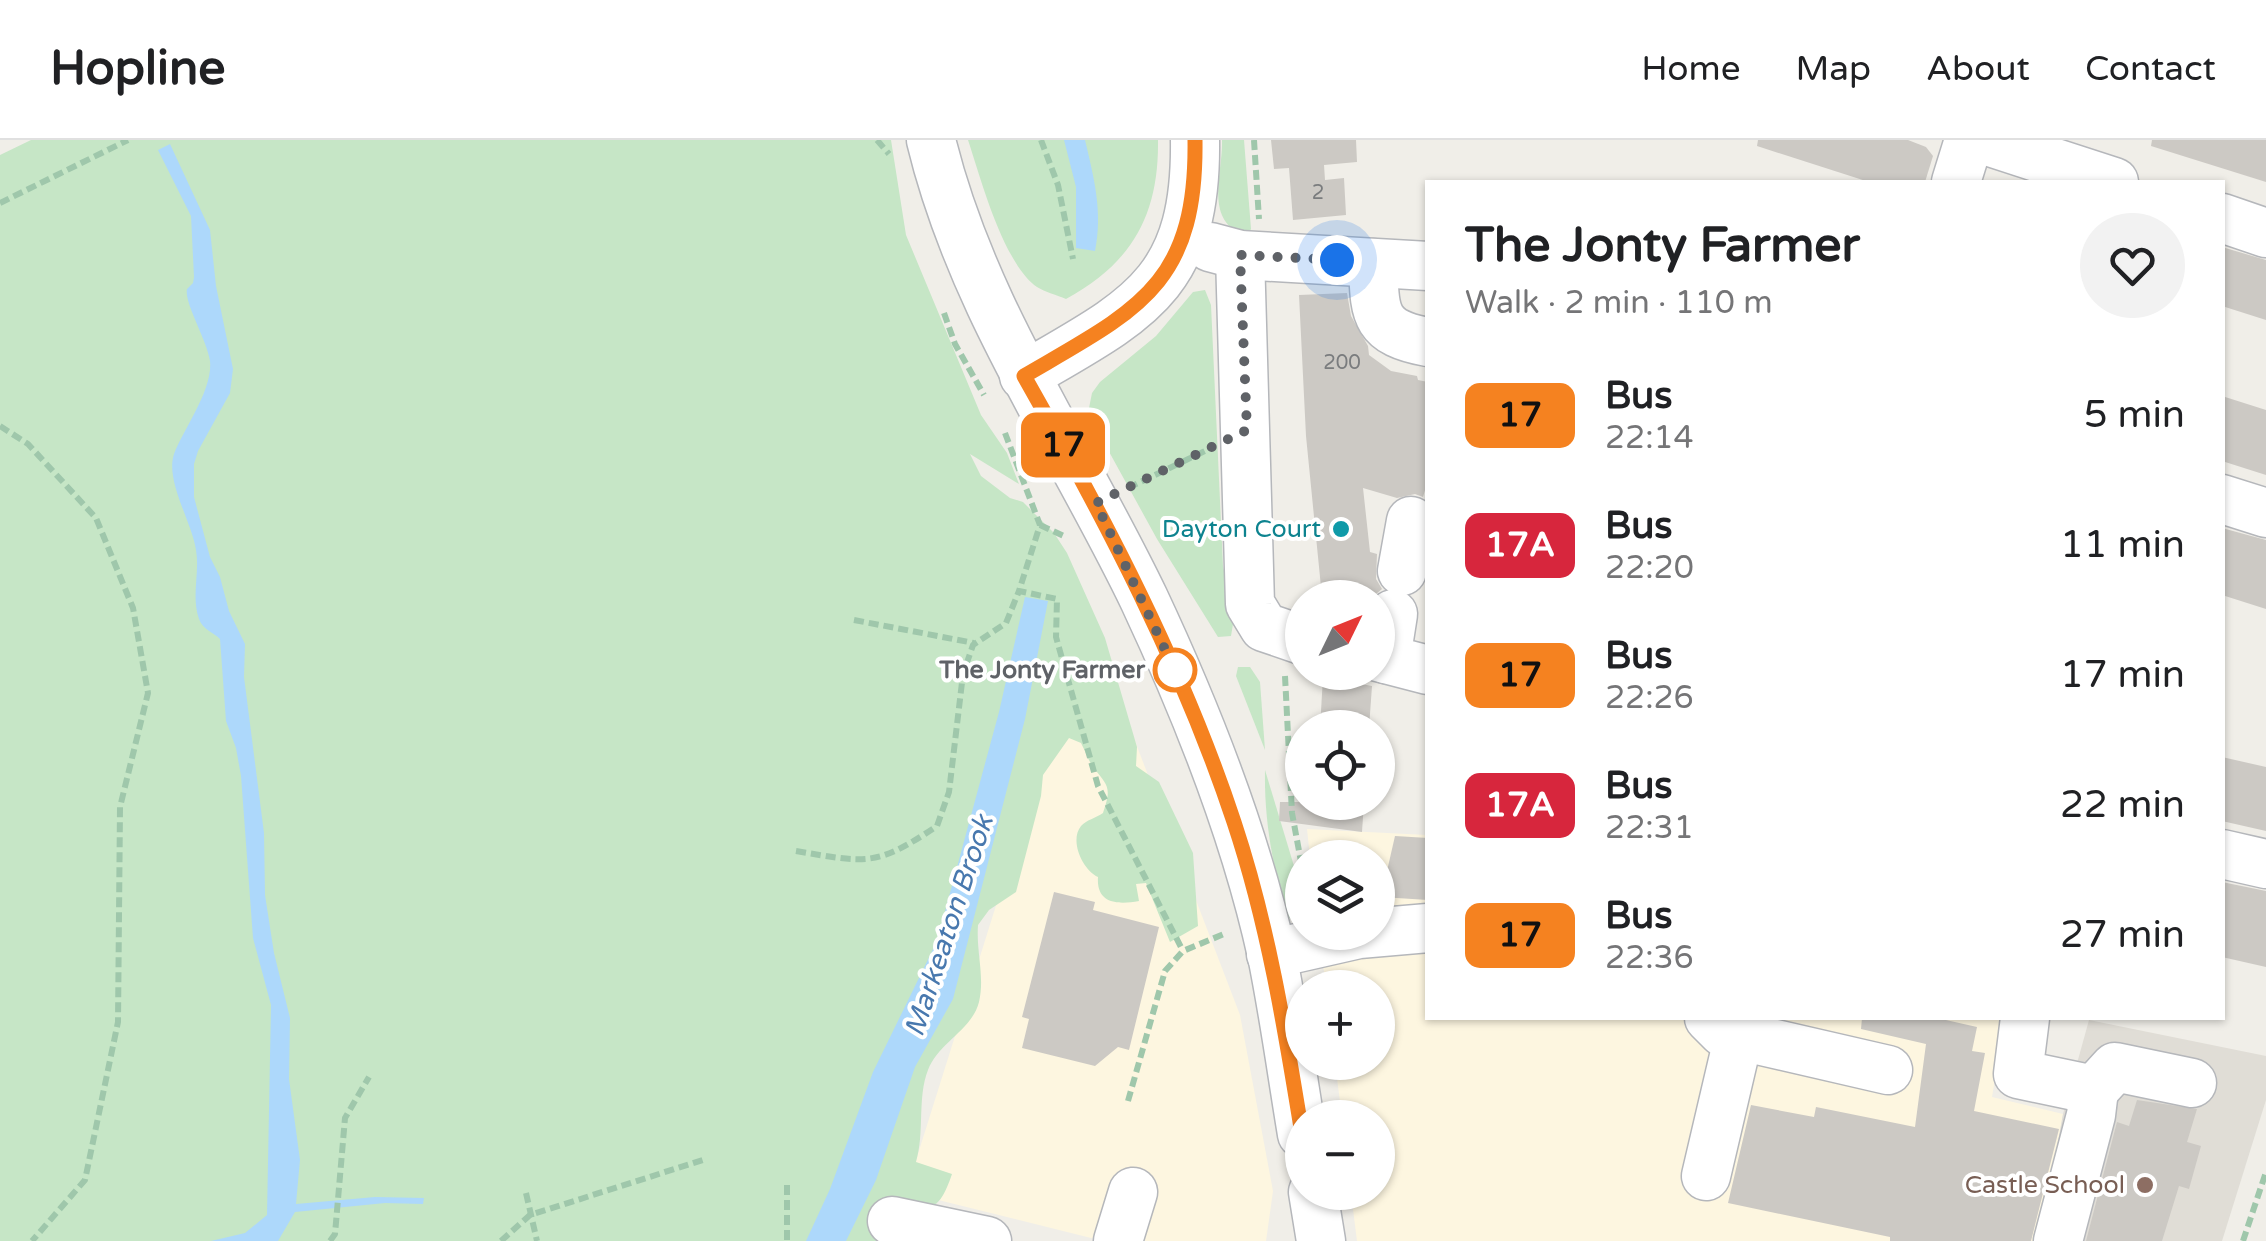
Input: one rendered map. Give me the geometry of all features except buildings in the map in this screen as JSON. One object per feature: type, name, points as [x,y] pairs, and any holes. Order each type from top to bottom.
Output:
[{"type":"street","points":[[931,140],[976,269],[1024,376],[1096,503],[1145,602],[1204,741],[1234,823],[1271,954],[1296,1100]]},
{"type":"street","points":[[1024,376],[1127,315],[1161,279],[1184,235],[1196,180],[1196,140]]},
{"type":"street","points":[[1957,180],[1970,140]]},
{"type":"street","points":[[1984,140],[2108,180]]},
{"type":"street","points":[[2225,219],[2266,232]]},
{"type":"street","points":[[1184,235],[1208,247],[1251,255],[1425,266]]},
{"type":"street","points":[[1251,255],[1247,430],[1250,604],[1264,627],[1285,635]]},
{"type":"street","points":[[1373,262],[1376,312],[1385,328],[1425,341]]},
{"type":"street","points":[[2225,500],[2266,513]]},
{"type":"street","points":[[1397,634],[1411,521]]},
{"type":"street","points":[[2225,855],[2266,864]]},
{"type":"street","points":[[1271,954],[1359,934],[1425,928]]},
{"type":"street","points":[[2025,1020],[2018,1074],[2094,1090]]},
{"type":"street","points":[[1706,1176],[1724,1026],[1888,1070]]},
{"type":"street","points":[[2058,1241],[2094,1090],[2115,1067],[2192,1083]]},
{"type":"street","points":[[1118,1241],[1133,1192]]},
{"type":"street","points":[[1315,1210],[1321,1241]]},
{"type":"street","points":[[892,1222],[987,1241]]},
{"type":"path","points":[[0,202],[128,140]]},
{"type":"path","points":[[1041,140],[1058,185],[1073,259]]},
{"type":"path","points":[[1251,255],[1254,140]]},
{"type":"path","points":[[0,426],[28,444],[96,518],[134,608],[148,693],[120,808],[118,1022],[84,1180],[32,1241]]},
{"type":"path","points":[[796,850],[846,860],[881,859],[937,826],[949,792],[963,674],[975,644],[1006,623],[1040,526],[1247,430]]},
{"type":"path","points":[[1019,591],[1057,599],[1056,637],[1098,786],[1183,951]]},
{"type":"path","points":[[854,620],[975,644]]},
{"type":"path","points":[[1293,690],[1292,813],[1297,840]]},
{"type":"path","points":[[1128,1101],[1164,971],[1183,951],[1210,940]]},
{"type":"path","points":[[330,1241],[336,1234],[346,1118],[369,1077]]},
{"type":"path","points":[[502,1241],[530,1215],[706,1159]]},
{"type":"path","points":[[2244,1241],[2266,1172]]},
{"type":"path","points":[[787,1186],[788,1241]]},
{"type":"path","points":[[526,1193],[537,1241]]},
{"type":"shaded area","points":[[1087,616],[1240,1015],[1273,1191],[1266,1241],[1103,1241],[906,1192]]},
{"type":"shaded area","points":[[1307,829],[1425,835],[1425,1020],[2005,1020],[1992,1097],[2063,1114],[2040,1241],[1357,1241],[1353,1210],[1395,1210],[1395,1100],[1340,1100],[1337,1080],[1395,1080],[1395,970],[1324,970],[1321,950],[1395,950],[1395,840],[1308,840]]},
{"type":"shaded area","name":"Castle School","points":[[2089,1020],[2266,1056],[2266,1100],[2222,1241],[2040,1241],[2063,1114]]},
{"type":"green space","points":[[31,140],[891,140],[906,235],[981,415],[1007,453],[1019,484],[970,454],[981,476],[1010,498],[1023,502],[1054,533],[1067,553],[1105,638],[1137,747],[1136,766],[1159,782],[1193,853],[1198,926],[1170,942],[1146,883],[1136,884],[1139,901],[1110,901],[1101,893],[1098,877],[1083,862],[1076,839],[1081,826],[1103,813],[1107,787],[1081,743],[1069,738],[1043,775],[1016,892],[989,910],[978,925],[981,983],[975,1012],[933,1060],[925,1081],[916,1162],[952,1174],[942,1197],[931,1207],[890,1210],[880,1241],[0,1241],[0,155]]},
{"type":"green space","points":[[968,140],[1158,140],[1147,214],[1124,253],[1089,285],[1066,299],[1040,289],[1025,275],[1004,240]]},
{"type":"green space","points":[[1222,140],[1244,140],[1251,229],[1247,236],[1233,229],[1220,209]]},
{"type":"green space","points":[[1205,290],[1211,305],[1223,566],[1234,618],[1231,636],[1218,637],[1157,539],[1096,428],[1089,408],[1092,393],[1100,382],[1156,336],[1193,292]]},
{"type":"green space","points":[[1238,667],[1250,667],[1260,682],[1265,750],[1236,676]]},
{"type":"green space","points":[[1265,770],[1286,840],[1285,909],[1268,826]]},
{"type":"water","points":[[1064,140],[1085,140],[1098,209],[1095,251],[1076,248],[1076,187]]},
{"type":"water","points":[[170,144],[210,230],[216,286],[233,369],[230,393],[194,464],[194,497],[210,557],[245,644],[244,677],[264,833],[265,895],[290,1018],[289,1079],[300,1160],[296,1204],[375,1197],[424,1198],[423,1204],[385,1203],[295,1212],[278,1241],[211,1241],[245,1233],[267,1215],[271,1005],[253,938],[241,776],[226,721],[220,639],[199,619],[194,539],[173,476],[174,454],[203,396],[210,361],[187,295],[194,277],[191,216],[158,150]]},
{"type":"water","name":"Markeaton Brook","points":[[1025,597],[1048,601],[1025,719],[953,999],[915,1067],[876,1180],[846,1241],[806,1241],[830,1189],[873,1072],[937,941],[999,712]]},
{"type":"bus line","name":"17","points":[[1195,140],[1196,180],[1191,211],[1184,235],[1161,279],[1127,315],[1024,376],[1096,503],[1145,602],[1222,790],[1271,954],[1296,1100]]},
{"type":"place","name":"Dayton Court","points":[[1341,529]]},
{"type":"place","name":"The Jonty Farmer","points":[[1175,670]]},
{"type":"place","name":"Castle School","points":[[2145,1185]]},
{"type":"route","points":[[1175,670],[1177,675],[1096,503],[1247,430],[1240,255],[1337,260]]}]
